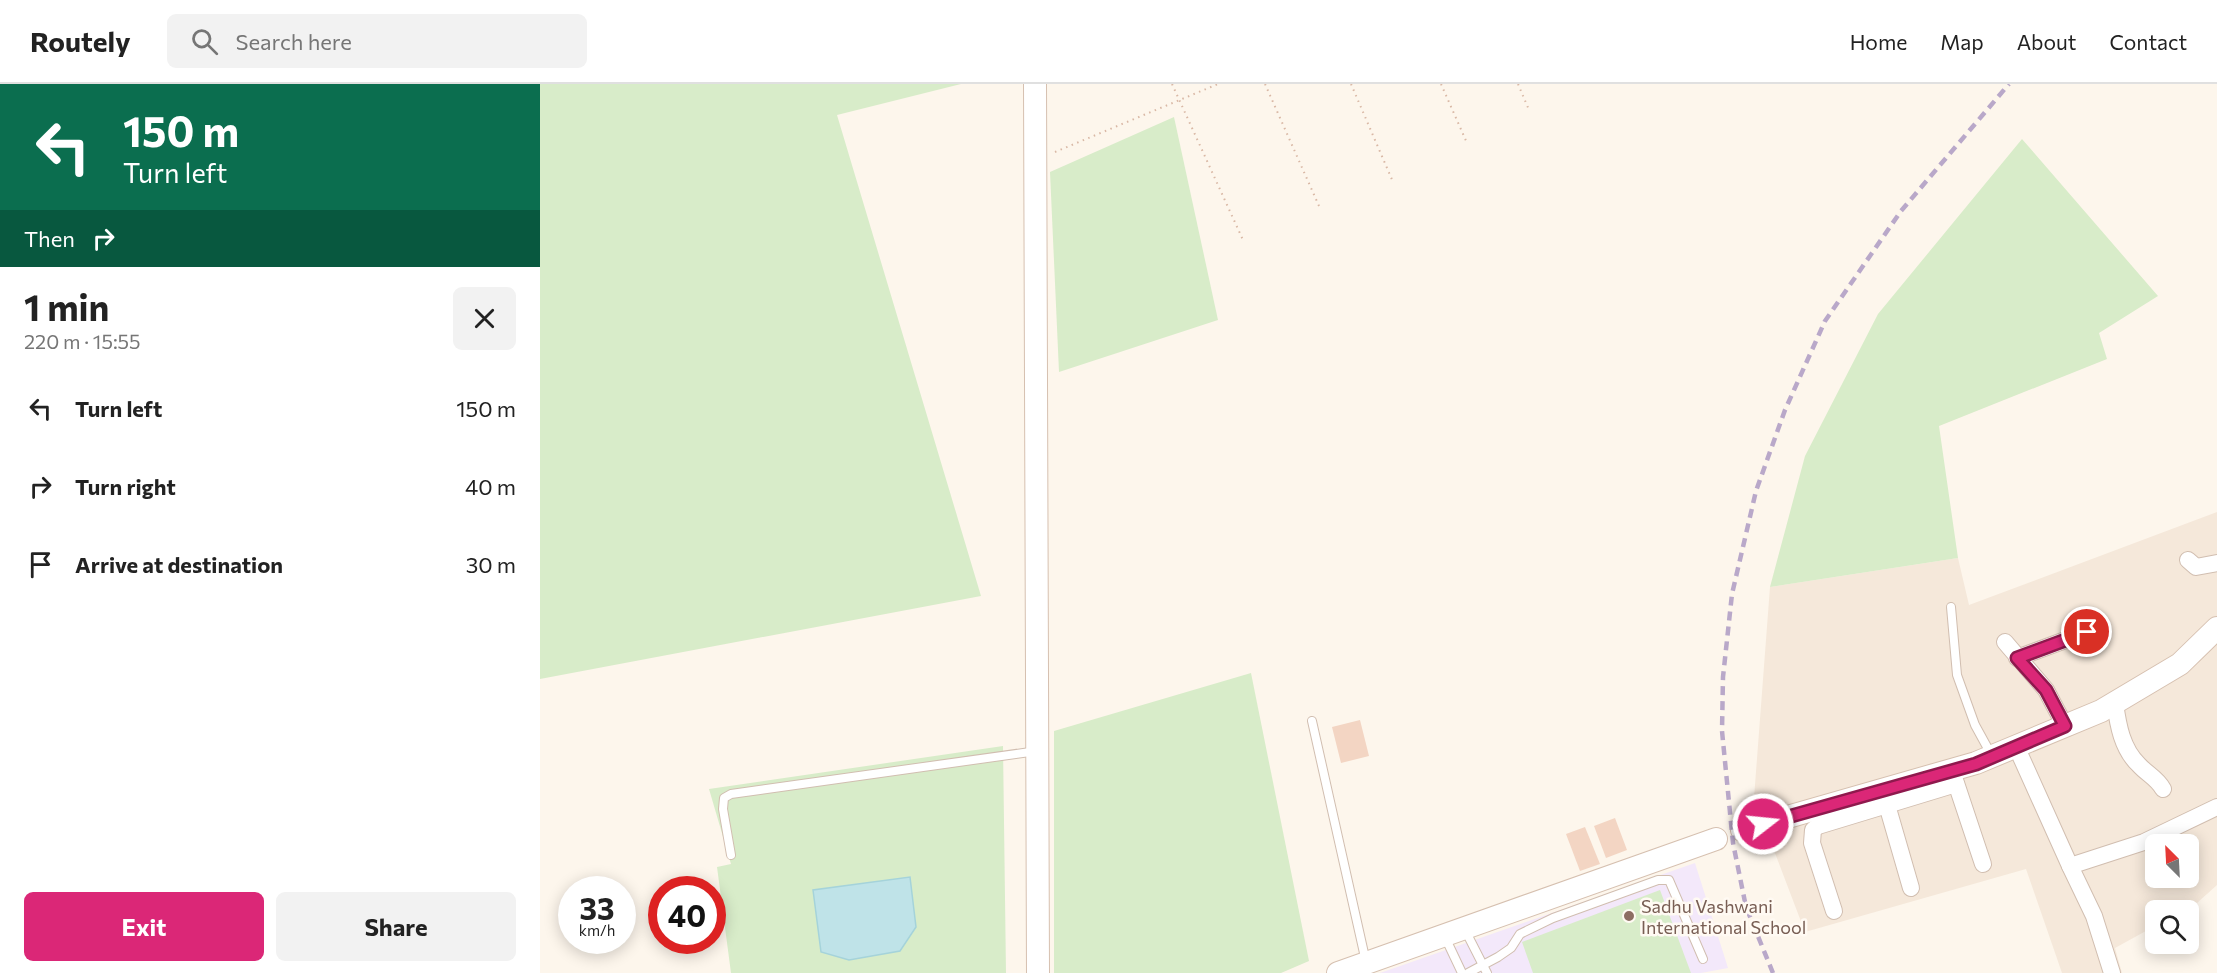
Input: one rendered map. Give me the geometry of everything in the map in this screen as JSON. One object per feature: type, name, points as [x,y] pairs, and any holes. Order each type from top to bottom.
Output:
[{"type":"street","points":[[1035,84],[1038,973]]},
{"type":"street","points":[[2188,560],[2196,567],[2217,563]]},
{"type":"street","points":[[1834,911],[1812,843],[1813,830],[1818,826],[1887,805],[1954,777],[2016,746],[2101,711],[2180,664],[2217,628]]},
{"type":"street","points":[[2017,658],[2087,632]]},
{"type":"street","points":[[2004,642],[2046,690],[2065,726]]},
{"type":"street","points":[[2115,703],[2119,728],[2131,758],[2158,781],[2163,789]]},
{"type":"street","points":[[2016,746],[2094,916],[2112,973]]},
{"type":"street","points":[[1742,830],[1954,777]]},
{"type":"street","points":[[1954,777],[1983,864]]},
{"type":"street","points":[[1887,805],[1911,888]]},
{"type":"street","points":[[2070,867],[2144,842],[2217,807]]},
{"type":"street","points":[[1338,973],[1716,839]]},
{"type":"lane","points":[[1951,607],[1957,675],[1975,725],[1992,757]]},
{"type":"lane","points":[[1312,721],[1366,962]]},
{"type":"lane","points":[[731,855],[723,809],[724,798],[731,794],[1037,751]]},
{"type":"lane","points":[[1468,973],[1485,970],[1511,948],[1520,934],[1553,918],[1658,880],[1669,880],[1703,959]]},
{"type":"lane","points":[[1454,931],[1485,970]]},
{"type":"lane","points":[[1454,931],[1462,973]]},
{"type":"path","points":[[1172,84],[1242,240]]},
{"type":"path","points":[[1035,160],[1218,84]]},
{"type":"path","points":[[1265,84],[1319,206]]},
{"type":"path","points":[[1351,84],[1393,182]]},
{"type":"path","points":[[1441,84],[1467,143]]},
{"type":"path","points":[[1518,84],[1529,110]]},
{"type":"shaded area","points":[[2217,512],[2217,885],[2199,901],[2145,900],[2145,932],[2115,948],[2122,973],[2062,973],[2026,869],[1805,932],[1754,798],[1770,587],[1958,558],[1969,605]]},
{"type":"shaded area","name":"Sadhu Vashwani International School","points":[[1695,863],[1728,968],[1701,973],[1380,973]]},
{"type":"green space","points":[[540,84],[961,84],[837,115],[981,596],[540,679]]},
{"type":"green space","points":[[1174,117],[1218,320],[1059,372],[1050,172]]},
{"type":"green space","points":[[2022,139],[2158,296],[2099,333],[2107,359],[1939,426],[1958,558],[1770,587],[1805,456],[1878,314]]},
{"type":"green space","points":[[1251,673],[1309,961],[1281,973],[1054,973],[1054,731]]},
{"type":"green space","points":[[1003,746],[1006,973],[731,973],[726,935],[726,876],[718,876],[717,867],[731,864],[709,789]]},
{"type":"green space","points":[[1660,890],[1691,973],[1533,973],[1522,942]]},
{"type":"water","points":[[910,877],[916,927],[900,951],[849,960],[821,952],[813,890]]},
{"type":"building","points":[[1360,720],[1369,756],[1341,763],[1332,727]]},
{"type":"building","points":[[1615,818],[1627,850],[1606,858],[1594,826]]},
{"type":"building","points":[[1585,827],[1600,864],[1580,871],[1566,834]]},
{"type":"railway","points":[[1773,973],[1746,907],[1733,843],[1722,731],[1723,677],[1732,594],[1756,491],[1785,410],[1825,321],[1901,211],[2009,84]]},
{"type":"place","name":"Sadhu Vashwani International School","points":[[1629,916]]},
{"type":"route","points":[[1763,824],[1976,764],[2065,726],[2046,690],[2017,658],[2087,632]]}]
